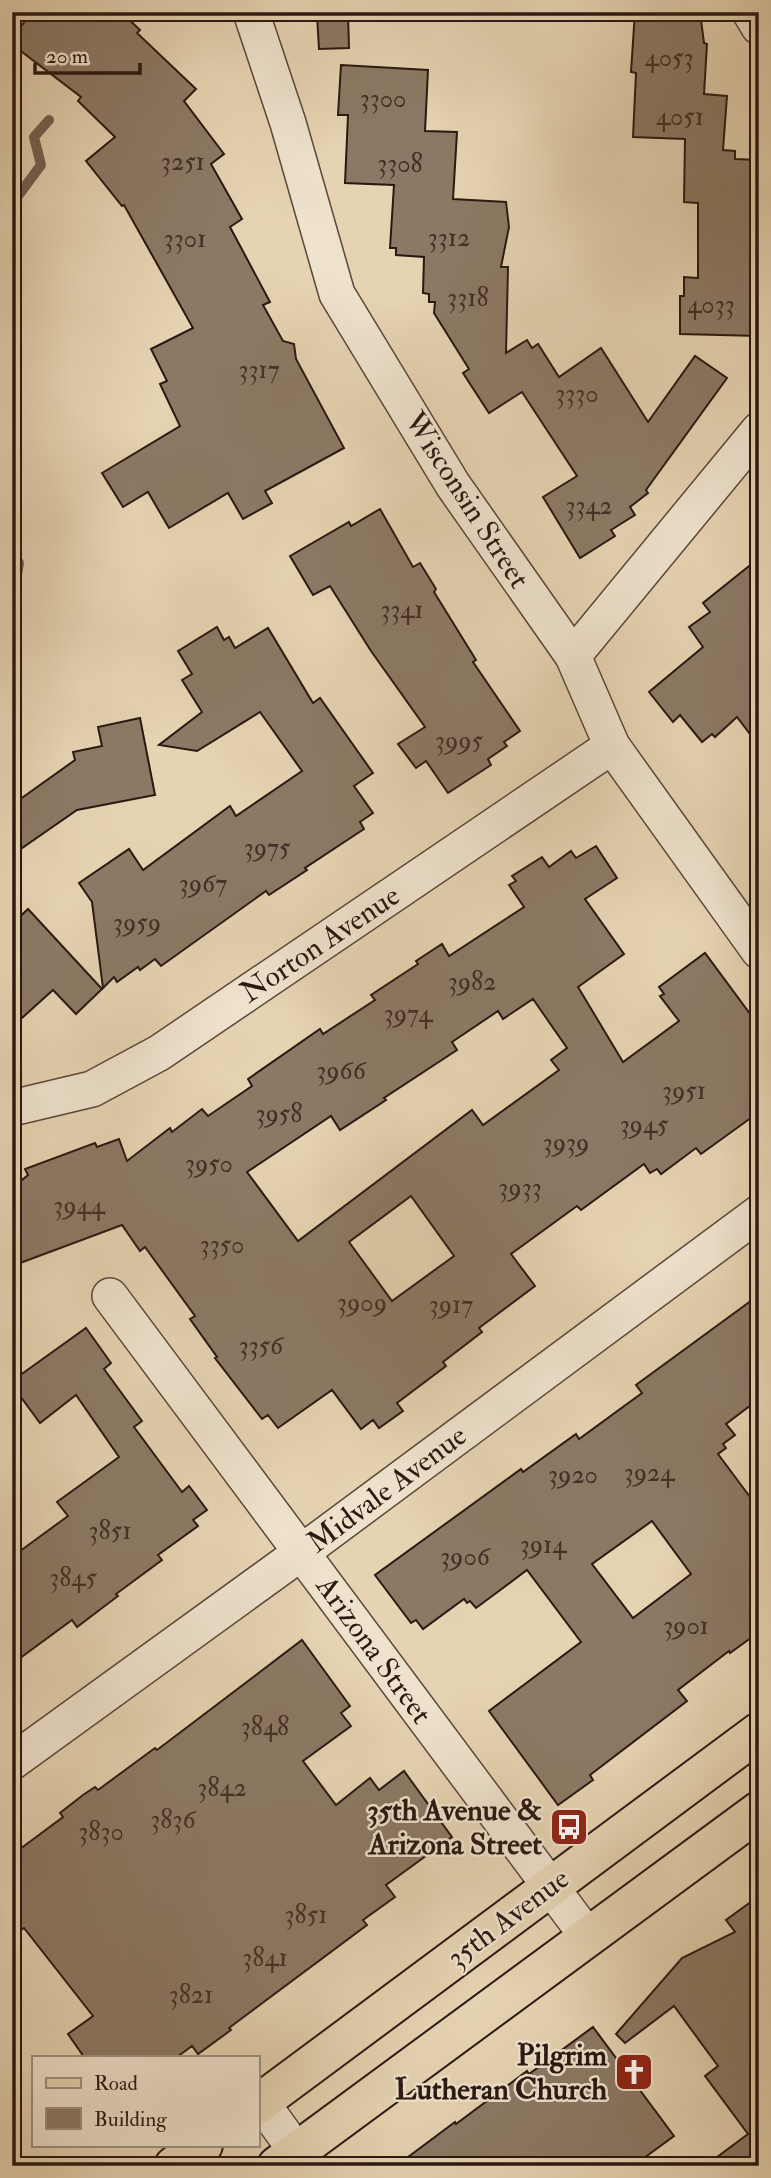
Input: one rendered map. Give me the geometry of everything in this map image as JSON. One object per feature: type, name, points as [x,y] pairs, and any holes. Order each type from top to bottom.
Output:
[{"type":"main road","name":"35th Avenue","points":[[259,2104],[759,1732]]},
{"type":"main road","name":"35th Avenue","points":[[293,2161],[759,1811]]},
{"type":"main road","points":[[174,2166],[202,2146]]},
{"type":"street","name":"Wisconsin Street","points":[[251,12],[288,123],[337,295],[453,485],[573,656],[612,747],[759,951]]},
{"type":"street","points":[[750,12],[759,27]]},
{"type":"street","points":[[573,656],[759,430]]},
{"type":"street","name":"Norton Avenue","points":[[12,1108],[92,1089],[159,1053],[612,747]]},
{"type":"street","name":"Midvale Avenue","points":[[12,1762],[302,1552],[759,1213]]},
{"type":"street","name":"Arizona Street","points":[[110,1296],[588,1937]]},
{"type":"street","points":[[259,2104],[293,2161]]},
{"type":"building","points":[[32,12],[121,12],[140,30],[137,33],[196,89],[184,101],[224,154],[211,164],[242,219],[230,227],[270,302],[263,305],[283,341],[294,344],[296,359],[344,448],[265,491],[272,503],[243,519],[228,493],[169,528],[148,492],[123,507],[102,473],[180,426],[160,384],[167,381],[151,349],[193,328],[124,205],[122,206],[86,161],[115,137],[78,101],[81,97],[13,45],[17,40],[13,37]]},
{"type":"building","points":[[635,12],[700,12],[704,43],[707,44],[704,94],[727,96],[723,150],[735,151],[735,159],[759,160],[759,336],[680,334],[680,296],[684,296],[684,277],[698,278],[698,203],[684,202],[685,139],[633,137],[636,73],[631,72]]},
{"type":"building","points":[[348,14],[349,48],[319,49],[317,15]]},
{"type":"building","points":[[341,65],[428,70],[425,131],[457,132],[453,199],[506,202],[509,227],[501,267],[508,267],[506,353],[527,340],[532,348],[538,344],[559,377],[601,348],[648,422],[695,356],[727,378],[646,490],[648,493],[630,507],[635,515],[611,530],[615,536],[580,558],[543,497],[577,476],[522,392],[489,413],[463,373],[469,369],[434,313],[435,302],[429,302],[429,294],[423,293],[424,257],[396,255],[396,248],[390,248],[394,185],[345,183],[348,115],[338,115]]},
{"type":"building","points":[[380,509],[413,567],[420,563],[436,589],[434,592],[476,660],[473,662],[520,731],[504,742],[507,746],[488,759],[491,765],[448,793],[426,761],[416,768],[398,744],[425,727],[371,651],[330,586],[313,595],[290,556],[349,522],[351,526]]},
{"type":"building","points":[[759,558],[759,746],[737,717],[715,737],[712,734],[702,742],[680,715],[673,722],[649,692],[703,647],[689,627],[710,612],[703,603]]},
{"type":"building","points":[[217,627],[224,640],[229,637],[235,648],[268,628],[313,703],[320,698],[373,773],[354,786],[373,813],[360,822],[364,829],[269,895],[266,891],[161,966],[155,959],[117,982],[114,977],[103,988],[92,902],[79,883],[129,849],[143,870],[230,806],[236,816],[302,771],[260,712],[197,751],[159,745],[202,712],[182,680],[192,674],[178,651]]},
{"type":"building","points":[[140,718],[155,795],[77,810],[12,855],[12,805],[75,760],[73,752],[102,746],[98,727]]},
{"type":"building","points":[[596,846],[617,878],[585,899],[624,954],[578,987],[623,1062],[679,1021],[660,996],[664,994],[659,987],[705,953],[759,1026],[759,1112],[701,1154],[696,1148],[661,1174],[657,1169],[650,1173],[644,1164],[581,1210],[577,1206],[511,1254],[535,1286],[479,1328],[482,1332],[443,1362],[446,1366],[397,1403],[403,1411],[379,1428],[373,1420],[361,1429],[332,1390],[278,1428],[268,1415],[262,1419],[215,1358],[217,1357],[190,1319],[195,1316],[145,1247],[140,1251],[122,1225],[12,1266],[12,1188],[28,1175],[25,1169],[95,1143],[97,1147],[119,1139],[127,1161],[170,1128],[172,1132],[202,1109],[208,1116],[252,1086],[248,1079],[320,1029],[323,1034],[375,1000],[371,995],[418,964],[416,961],[442,944],[449,956],[524,907],[509,885],[516,881],[512,876],[542,857],[549,867],[571,851],[576,858]],"holes":[[[533,999],[567,1048],[551,1060],[559,1070],[483,1125],[472,1110],[298,1241],[247,1172],[331,1116],[340,1130],[457,1050],[452,1042],[498,1011],[503,1019]],[[411,1196],[454,1256],[392,1301],[349,1242]]]},
{"type":"building","points":[[28,909],[102,989],[76,1014],[53,990],[12,1027],[12,924]]},
{"type":"building","points":[[759,1295],[759,1399],[726,1424],[735,1435],[723,1444],[726,1448],[718,1454],[759,1509],[759,1632],[678,1690],[687,1701],[590,1775],[593,1780],[558,1805],[489,1711],[581,1642],[527,1570],[476,1608],[464,1599],[423,1629],[416,1620],[411,1623],[375,1575],[521,1469],[523,1472],[576,1434],[579,1439],[642,1393],[636,1385]],"holes":[[[652,1521],[691,1574],[633,1618],[592,1564]]]},
{"type":"building","points":[[86,1328],[111,1363],[104,1369],[142,1421],[134,1427],[182,1492],[189,1486],[207,1510],[193,1520],[198,1526],[158,1555],[162,1560],[116,1594],[118,1596],[77,1627],[72,1620],[12,1664],[12,1557],[68,1516],[57,1502],[119,1457],[76,1395],[40,1423],[12,1385],[12,1381]]},
{"type":"building","points":[[302,1640],[350,1706],[341,1713],[351,1726],[303,1761],[336,1805],[370,1778],[379,1790],[404,1771],[452,1837],[386,1885],[395,1897],[363,1920],[367,1925],[198,2054],[192,2046],[178,2056],[83,2056],[68,2034],[93,2016],[24,1928],[12,1936],[12,1855],[63,1817],[60,1813],[83,1795],[95,1787],[98,1790],[155,1748],[157,1750]]},
{"type":"building","points":[[759,1896],[759,2166],[705,2166],[748,2134],[705,2076],[718,2066],[674,2006],[625,2043],[616,2034],[682,1958],[735,1932],[726,1920]]},
{"type":"building","points":[[593,2027],[674,2136],[633,2166],[396,2166],[527,2071],[529,2074]]},
{"type":"waterway","points":[[12,204],[41,165],[34,137],[49,120]]},
{"type":"waterway","points":[[12,551],[19,563],[16,581],[12,586]]},
{"type":"place","name":"35th Avenue & Arizona Street","points":[[569,1827]]},
{"type":"place","name":"Pilgrim Lutheran Church","points":[[634,2072]]}]
